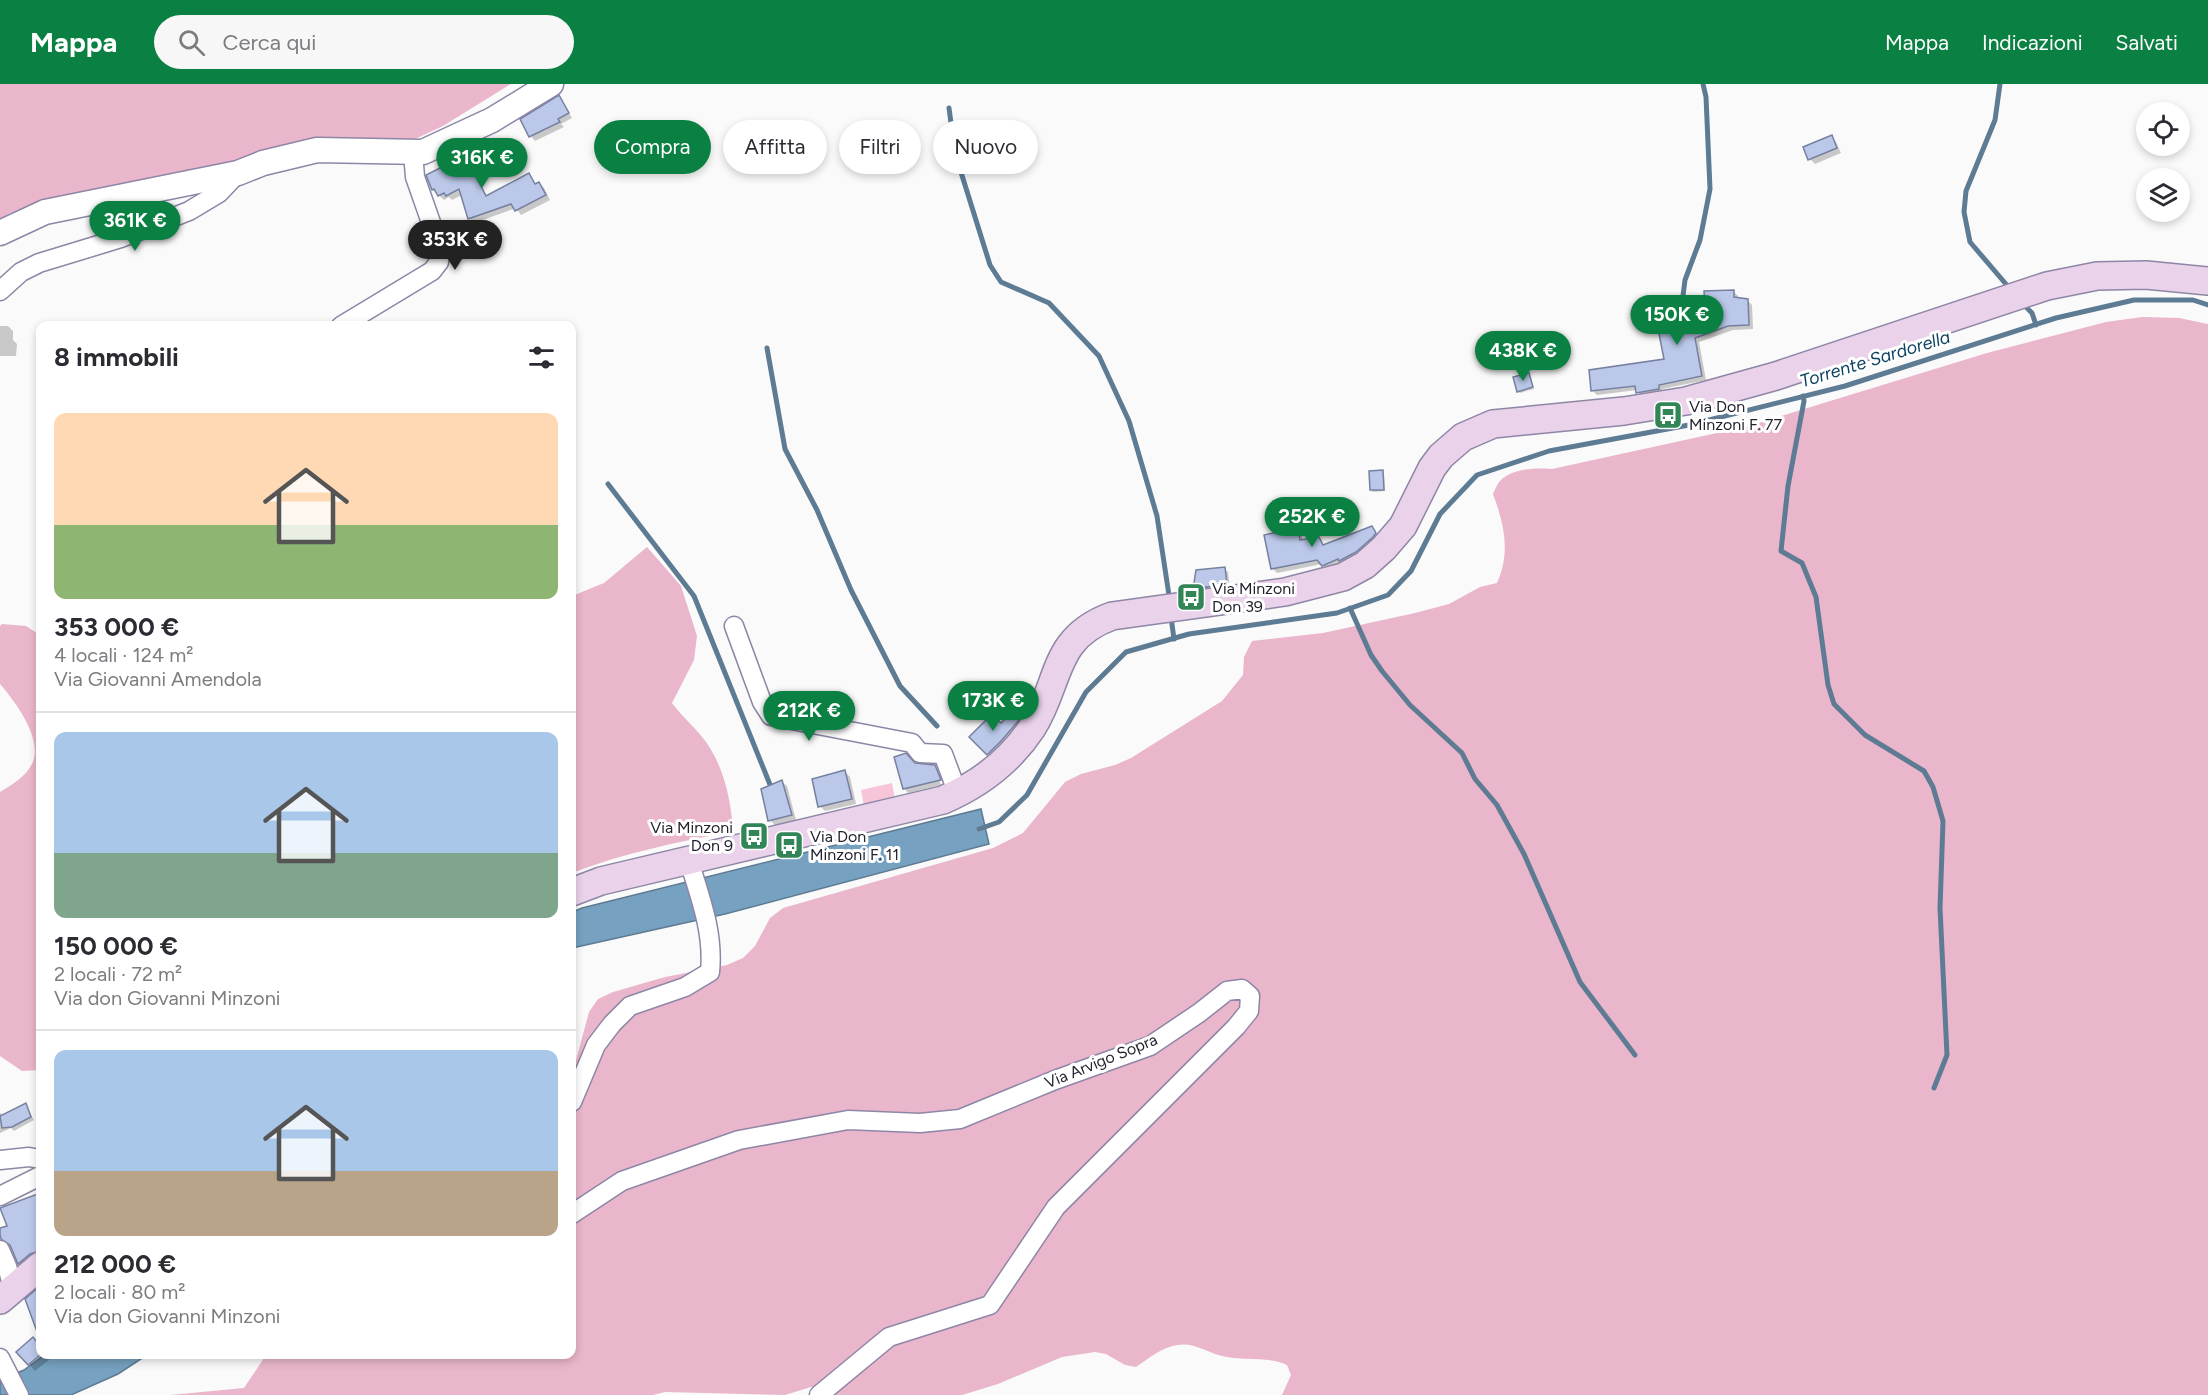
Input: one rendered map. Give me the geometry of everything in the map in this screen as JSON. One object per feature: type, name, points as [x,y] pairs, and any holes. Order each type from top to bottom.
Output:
[{"type":"main road","points":[[576,890],[601,881],[690,866],[943,801],[958,794],[994,770],[1032,728],[1062,657],[1077,636],[1087,627],[1112,616],[1285,592],[1342,577],[1365,565],[1384,548],[1403,526],[1432,468],[1441,456],[1463,437],[1477,429],[1508,421],[1624,411],[1686,401],[1776,376],[2047,285],[2097,276],[2146,275],[2208,281]]},
{"type":"main road","points":[[6,1294],[36,1269]]},
{"type":"street","points":[[0,233],[45,212],[238,173],[263,163],[318,150],[423,152],[492,120],[551,84]]},
{"type":"street","points":[[349,321],[432,271],[440,262],[441,251],[415,177],[412,152]]},
{"type":"street","points":[[0,291],[21,272],[39,263],[121,238],[189,212],[219,193],[238,173]]},
{"type":"street","points":[[734,626],[762,702],[771,716],[912,743],[920,753],[943,754],[958,794]]},
{"type":"street","points":[[576,1092],[596,1045],[630,1006],[685,987],[710,972],[712,956],[710,932],[690,866]]},
{"type":"street","name":"Via Arvigo Sopra","points":[[576,1211],[622,1181],[739,1140],[848,1120],[920,1123],[960,1119],[1055,1080],[1150,1046],[1227,991],[1242,989],[1250,996],[1249,1011],[1236,1027],[1056,1207],[990,1305],[889,1336],[819,1395]]},
{"type":"street","points":[[0,1160],[36,1158]]},
{"type":"street","points":[[0,1196],[36,1178]]},
{"type":"street","points":[[0,1250],[7,1266],[6,1294]]},
{"type":"street","points":[[3,1363],[19,1395]]},
{"type":"shaded area","points":[[0,84],[511,84],[443,126],[415,139],[204,171],[32,205],[8,214],[0,221]]},
{"type":"shaded area","points":[[2142,317],[2179,318],[2208,324],[2208,1395],[1282,1395],[1291,1375],[1287,1365],[1272,1360],[1222,1356],[1183,1344],[1166,1348],[1136,1367],[1125,1365],[1106,1354],[1095,1352],[1062,1357],[998,1384],[962,1395],[824,1395],[822,1388],[811,1387],[785,1395],[665,1392],[653,1395],[170,1395],[244,1388],[263,1359],[576,1359],[576,1060],[589,1012],[598,999],[613,992],[665,977],[727,965],[743,958],[755,946],[770,918],[783,908],[993,848],[1023,833],[1065,782],[1081,774],[1131,758],[1222,701],[1243,675],[1244,657],[1252,641],[1323,633],[1415,613],[1449,604],[1480,587],[1497,583],[1505,549],[1503,527],[1493,494],[1499,482],[1511,474],[1524,470],[1552,469],[1749,426],[1987,353],[2106,322]]},
{"type":"shaded area","points":[[647,547],[681,586],[697,636],[694,660],[672,703],[702,737],[718,762],[728,796],[733,831],[631,854],[576,872],[576,594],[604,583]]},
{"type":"shaded area","points":[[2,624],[26,626],[36,632],[36,1070],[22,1071],[0,1056],[0,792],[26,773],[35,754],[26,721],[0,684],[0,626]]},
{"type":"shaded area","points":[[892,783],[895,799],[864,806],[861,790]]},
{"type":"water","points":[[981,809],[989,844],[725,914],[576,947],[576,910]]},
{"type":"water","points":[[39,1359],[141,1359],[118,1374],[71,1395],[0,1395],[0,1380],[24,1370]]},
{"type":"building","points":[[559,95],[569,113],[558,119],[560,122],[529,137],[520,119]]},
{"type":"building","points":[[1832,135],[1837,148],[1808,160],[1803,147]]},
{"type":"building","points":[[465,155],[486,196],[529,173],[535,184],[539,182],[546,195],[515,211],[511,204],[468,219],[459,189],[446,196],[444,193],[438,196],[434,189],[432,190],[426,175]]},
{"type":"building","points":[[1734,290],[1734,297],[1748,299],[1749,325],[1728,326],[1695,338],[1702,376],[1659,385],[1659,389],[1636,393],[1635,386],[1591,391],[1589,370],[1664,359],[1658,329],[1682,329],[1674,313],[1689,307],[1705,307],[1704,291]]},
{"type":"building","points":[[1529,373],[1533,387],[1517,392],[1513,377]]},
{"type":"building","points":[[1383,470],[1384,490],[1370,490],[1369,471]]},
{"type":"building","points":[[1372,526],[1376,533],[1373,537],[1356,552],[1339,561],[1338,559],[1322,566],[1317,560],[1271,569],[1264,535],[1298,528],[1300,540],[1319,537],[1323,545]]},
{"type":"building","points":[[1225,567],[1227,584],[1193,589],[1196,570]]},
{"type":"building","points":[[1012,712],[1020,717],[1019,720],[987,755],[969,737],[992,714],[1001,723]]},
{"type":"building","points":[[906,753],[915,763],[935,765],[941,780],[903,789],[894,757]]},
{"type":"building","points":[[845,770],[852,799],[818,807],[812,779]]},
{"type":"building","points":[[782,780],[792,815],[768,821],[761,789]]},
{"type":"building","points":[[26,1103],[31,1117],[12,1127],[2,1128],[0,1116]]},
{"type":"building","points":[[36,1194],[36,1252],[18,1264],[10,1245],[1,1239],[0,1228],[7,1226],[0,1208]]},
{"type":"building","points":[[36,1289],[36,1329],[25,1299]]},
{"type":"building","points":[[33,1337],[36,1341],[36,1358],[28,1365],[16,1352]]},
{"type":"waterway","points":[[1678,335],[1685,280],[1700,240],[1710,189],[1706,97],[1703,84]]},
{"type":"waterway","points":[[2000,84],[1995,120],[1966,191],[1964,212],[1970,242],[2011,290]]},
{"type":"waterway","points":[[949,108],[955,153],[990,265],[1001,282],[1049,303],[1099,356],[1129,421],[1157,516],[1170,602]]},
{"type":"waterway","name":"Torrente Sardorella","points":[[979,829],[999,822],[1027,795],[1086,692],[1126,652],[1189,634],[1337,613],[1388,595],[1411,571],[1440,514],[1477,475],[1549,451],[1689,425],[1845,386],[2056,318],[2134,300],[2193,300],[2208,305]]},
{"type":"waterway","points":[[2023,304],[2032,313],[2036,325]]},
{"type":"waterway","points":[[767,348],[785,449],[817,510],[851,590],[900,686],[937,726]]},
{"type":"waterway","points":[[1803,396],[1804,401],[1788,486],[1781,551],[1802,563],[1816,597],[1828,685],[1834,704],[1865,735],[1924,771],[1933,787],[1943,821],[1940,908],[1947,1055],[1934,1088]]},
{"type":"waterway","points":[[608,484],[694,596],[773,792]]},
{"type":"waterway","points":[[1350,608],[1371,655],[1382,671],[1410,705],[1462,753],[1475,779],[1497,805],[1524,854],[1580,982],[1635,1055]]},
{"type":"waterway","points":[[1171,617],[1174,639]]},
{"type":"place","name":"Via Don Minzoni F. 77","points":[[1668,415]]},
{"type":"place","name":"Via Minzoni Don 39","points":[[1191,597]]},
{"type":"place","name":"Via Minzoni Don 9","points":[[754,836]]},
{"type":"place","name":"Via Don Minzoni F. 11","points":[[789,845]]}]
